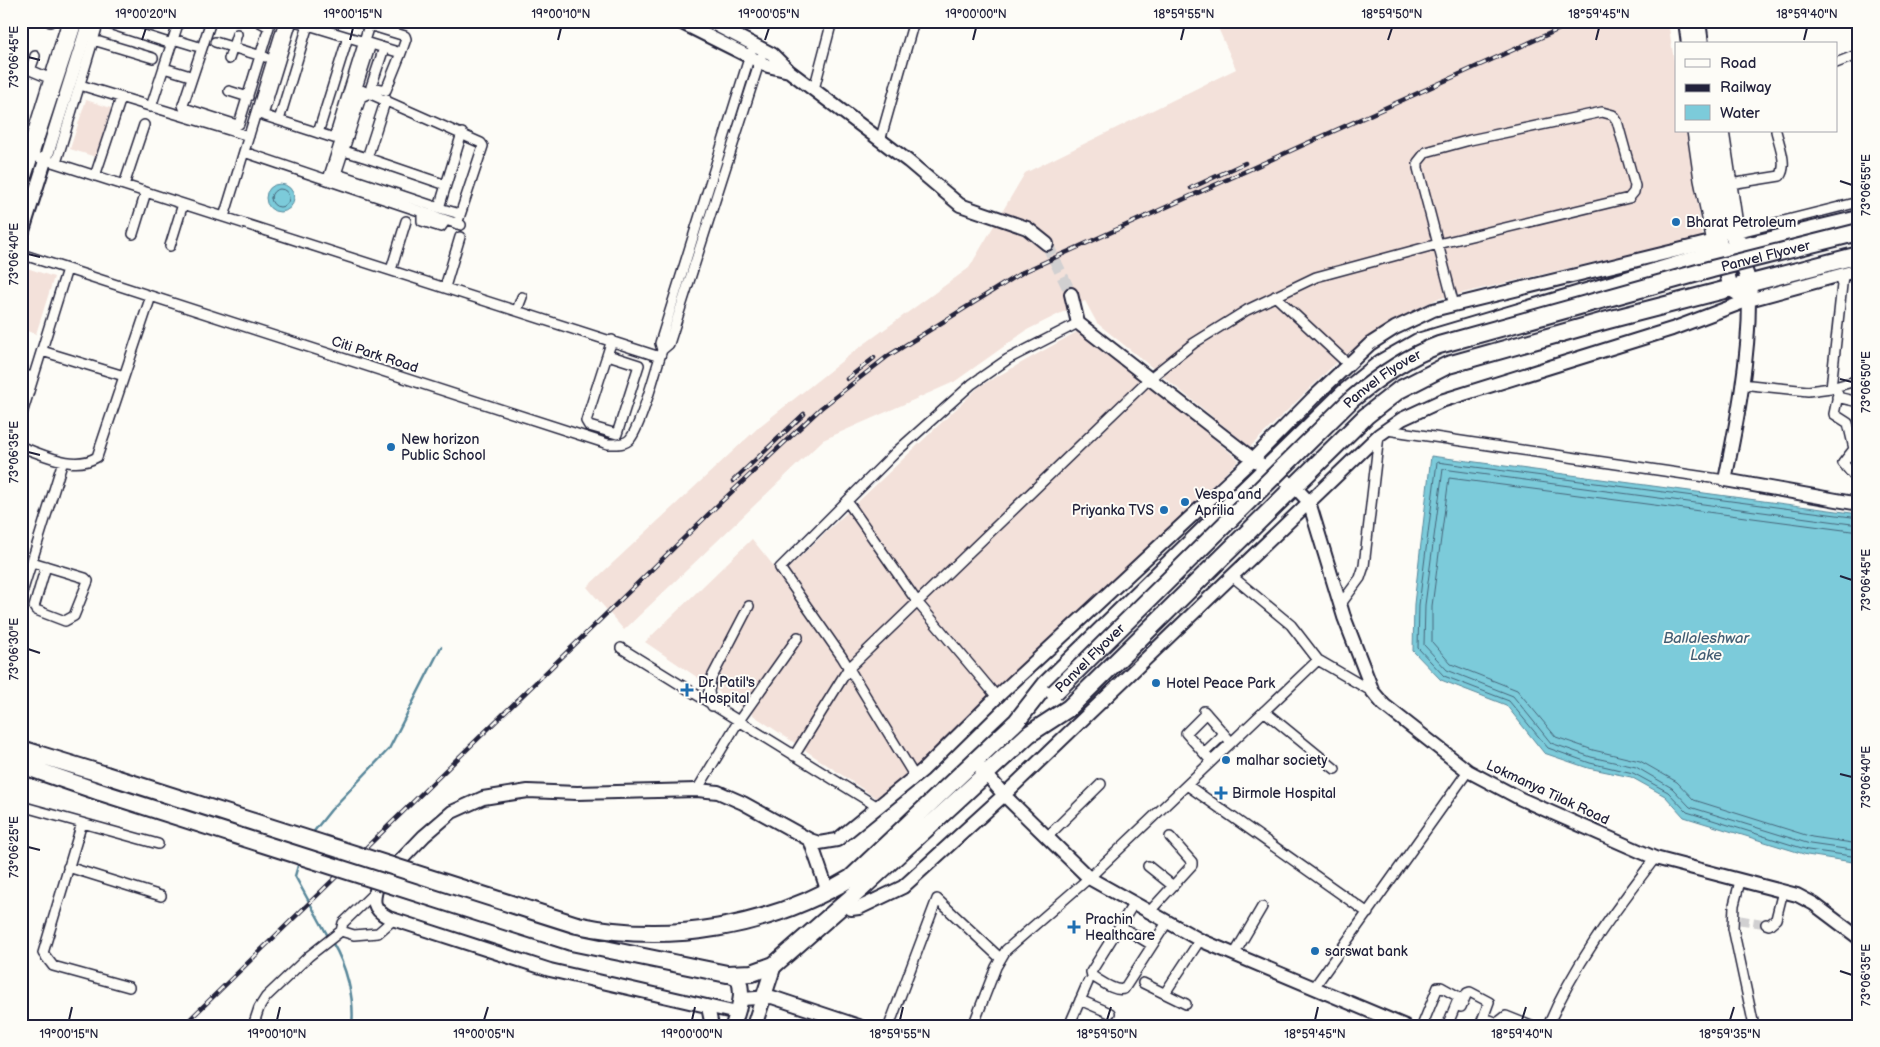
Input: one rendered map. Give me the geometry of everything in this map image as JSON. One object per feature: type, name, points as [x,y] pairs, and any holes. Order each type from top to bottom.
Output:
[{"type":"highway","points":[[29,766],[106,775],[577,924],[619,933],[642,934],[720,927],[789,909],[828,892],[851,878],[1017,722],[1046,684],[1260,464],[1381,363],[1418,342],[1727,244],[1768,242],[1859,219]]},
{"type":"highway","name":"Panvel Flyover","points":[[1029,734],[1057,696],[1351,400],[1386,372],[1404,361],[1439,345],[1859,232]]},
{"type":"highway","name":"Panvel Flyover","points":[[1017,722],[1057,696],[1358,408],[1392,380],[1442,355],[1859,242]]},
{"type":"highway","points":[[21,749],[29,766],[100,792],[571,942],[727,974],[752,974],[774,965],[845,903],[1029,734],[1069,708],[1380,404],[1431,372],[1448,365],[1589,325],[1731,289],[1749,292],[1778,284],[1859,255]]},
{"type":"highway","points":[[21,737],[32,742],[29,766]]},
{"type":"main road","points":[[1686,21],[1689,42]]},
{"type":"main road","points":[[1698,21],[1701,42]]},
{"type":"main road","points":[[1702,132],[1727,244],[1749,292]]},
{"type":"main road","points":[[1715,132],[1731,289]]},
{"type":"main road","points":[[754,1026],[774,965]]},
{"type":"main road","points":[[727,974],[738,978],[742,999],[735,1019]]},
{"type":"street","points":[[21,189],[26,154],[67,21]]},
{"type":"street","points":[[26,154],[76,21]]},
{"type":"street","points":[[51,162],[89,21]]},
{"type":"street","points":[[21,237],[80,85],[99,21],[172,42],[196,46]]},
{"type":"street","points":[[151,107],[179,21]]},
{"type":"street","points":[[194,114],[184,108],[183,105],[211,21]]},
{"type":"street","points":[[211,120],[239,124],[269,27],[258,21]]},
{"type":"street","points":[[259,114],[284,21]]},
{"type":"street","points":[[224,217],[249,136],[294,21],[402,53]]},
{"type":"street","points":[[356,21],[405,36],[406,39],[402,53],[386,90],[371,87],[384,48]]},
{"type":"street","points":[[678,21],[757,53]]},
{"type":"street","points":[[708,21],[757,53],[768,66],[789,71],[902,157],[960,205],[972,211],[1028,228],[1047,244]]},
{"type":"street","points":[[814,90],[832,21]]},
{"type":"street","points":[[885,145],[914,21]]},
{"type":"street","points":[[279,120],[308,25]]},
{"type":"street","points":[[338,139],[357,88],[368,43],[369,25]]},
{"type":"street","points":[[230,58],[237,34]]},
{"type":"street","points":[[318,133],[348,37]]},
{"type":"street","points":[[93,40],[153,58]]},
{"type":"street","points":[[215,42],[272,60]]},
{"type":"street","points":[[332,175],[338,139],[368,43]]},
{"type":"street","points":[[26,154],[661,354],[669,344],[703,222],[757,53]]},
{"type":"street","points":[[1838,62],[1859,54]]},
{"type":"street","points":[[35,56],[30,70],[32,73],[49,78]]},
{"type":"street","points":[[164,68],[187,76]]},
{"type":"street","points":[[80,85],[151,107],[194,114],[249,136]]},
{"type":"street","points":[[332,175],[459,225],[460,214],[483,146],[481,142],[462,133],[357,88]]},
{"type":"street","points":[[230,91],[248,97]]},
{"type":"street","points":[[332,175],[344,151],[361,97],[370,93]]},
{"type":"street","points":[[95,176],[120,98]]},
{"type":"street","points":[[367,158],[386,99]]},
{"type":"street","points":[[794,756],[848,669],[1148,378],[1194,343],[1247,310],[1316,277],[1438,244],[1582,210],[1632,196],[1635,186],[1617,121],[1613,115],[1602,112],[1470,140],[1426,152],[1418,162],[1418,168],[1438,244],[1454,304]]},
{"type":"street","points":[[259,114],[338,139]]},
{"type":"street","points":[[124,185],[144,125]]},
{"type":"street","points":[[1692,132],[1699,180],[1727,244]]},
{"type":"street","points":[[1724,132],[1730,184],[1727,244]]},
{"type":"street","points":[[1730,184],[1780,176],[1784,171],[1776,132]]},
{"type":"street","points":[[438,208],[462,133]]},
{"type":"street","points":[[344,151],[446,185]]},
{"type":"street","points":[[244,152],[332,175],[460,214]]},
{"type":"street","points":[[133,234],[146,192]]},
{"type":"street","points":[[735,1019],[708,1007],[550,970],[394,919],[378,912],[374,904],[375,892],[378,884],[424,836],[452,812],[483,798],[528,791],[577,793],[697,790],[718,792],[743,803],[810,840],[819,843],[837,840],[915,777],[996,698],[1260,464],[1348,364],[1370,344],[1395,328],[1433,310],[1454,304],[1727,244],[1859,202]]},
{"type":"street","points":[[170,246],[183,204]]},
{"type":"street","points":[[1768,242],[1782,230],[1859,213]]},
{"type":"street","points":[[392,270],[406,221]]},
{"type":"street","points":[[445,287],[460,236]]},
{"type":"street","name":"Citi Park Road","points":[[21,254],[608,444],[621,444],[629,440],[637,424],[661,354]]},
{"type":"street","points":[[21,417],[67,269]]},
{"type":"street","points":[[1778,284],[1843,275],[1859,270]]},
{"type":"street","points":[[1843,275],[1834,387],[1837,397],[1834,414],[1848,423],[1854,449],[1843,463],[1853,475],[1859,472]]},
{"type":"street","points":[[845,903],[851,909],[860,908],[903,887],[1004,795],[1309,502],[1383,433],[1402,419],[1434,404],[1672,329],[1749,292],[1749,324],[1725,480]]},
{"type":"street","points":[[1071,294],[1078,323],[1260,464],[1294,486],[1309,502]]},
{"type":"street","points":[[21,447],[63,461],[82,464],[97,456],[151,296]]},
{"type":"street","points":[[1275,296],[1348,364]]},
{"type":"street","points":[[518,310],[522,297]]},
{"type":"street","points":[[915,777],[848,669],[780,568],[896,452],[972,384],[1008,360],[1078,323]]},
{"type":"street","points":[[583,435],[612,340]]},
{"type":"street","points":[[42,350],[124,376]]},
{"type":"street","points":[[587,424],[616,434],[638,368],[637,364],[608,355]]},
{"type":"street","points":[[21,374],[33,377]]},
{"type":"street","points":[[1741,384],[1808,391],[1834,387],[1859,380]]},
{"type":"street","points":[[1837,397],[1854,401],[1859,400]]},
{"type":"street","points":[[1383,433],[1725,480],[1859,504]]},
{"type":"street","points":[[1340,605],[1360,578],[1364,566],[1383,433]]},
{"type":"street","points":[[21,596],[63,461]]},
{"type":"street","points":[[847,501],[918,602],[996,698]]},
{"type":"street","name":"Lokmanya Tilak Road","points":[[1309,502],[1340,605],[1373,692],[1384,705],[1468,771],[1521,799],[1655,858],[1782,891],[1814,904],[1859,938]]},
{"type":"street","points":[[32,562],[46,566],[85,578],[88,581],[74,616],[64,621],[36,610],[34,606],[46,566]]},
{"type":"street","points":[[1233,577],[1290,625],[1318,660],[1373,692]]},
{"type":"street","points":[[712,706],[709,692],[711,679],[749,606]]},
{"type":"street","points":[[697,790],[738,722],[798,637]]},
{"type":"street","points":[[621,648],[878,807]]},
{"type":"street","points":[[973,1026],[1000,958],[1006,950],[1089,878],[1318,660]]},
{"type":"street","points":[[1264,711],[1335,769]]},
{"type":"street","points":[[1211,761],[1186,733],[1205,712],[1232,742]]},
{"type":"street","points":[[1204,753],[1224,734]]},
{"type":"street","points":[[974,761],[1004,795],[1089,878],[1200,940],[1315,986],[1405,1026]]},
{"type":"street","points":[[1315,986],[1468,771]]},
{"type":"street","points":[[1047,837],[1101,784]]},
{"type":"street","points":[[1187,784],[1368,914]]},
{"type":"street","points":[[21,806],[158,844]]},
{"type":"street","points":[[82,823],[43,953],[53,966],[129,987]]},
{"type":"street","points":[[1150,911],[1192,865],[1192,862],[1170,836]]},
{"type":"street","points":[[810,840],[828,892]]},
{"type":"street","points":[[1548,1026],[1559,998],[1604,926],[1655,858]]},
{"type":"street","points":[[1148,866],[1173,886]]},
{"type":"street","points":[[68,867],[161,896]]},
{"type":"street","points":[[1740,881],[1734,939],[1754,1026]]},
{"type":"street","points":[[1766,924],[1769,925],[1776,919],[1782,891]]},
{"type":"street","points":[[253,1026],[259,1008],[266,997],[309,956],[339,932],[343,922],[375,892]]},
{"type":"street","points":[[889,1026],[937,899],[1000,958]]},
{"type":"street","points":[[1134,903],[1092,969],[1092,976],[1121,991],[1168,921]]},
{"type":"street","points":[[1235,953],[1262,907]]},
{"type":"street","points":[[339,932],[354,935],[378,933],[394,919]]},
{"type":"street","points":[[1120,926],[1152,945]]},
{"type":"street","points":[[1165,993],[1200,940]]},
{"type":"street","points":[[1069,1026],[1088,982]]},
{"type":"street","points":[[1143,983],[1186,1004]]},
{"type":"street","points":[[1422,1026],[1438,987],[1441,987],[1459,997],[1447,1026]]},
{"type":"street","points":[[1452,1026],[1467,993],[1470,992],[1490,1004],[1480,1026]]},
{"type":"street","points":[[742,999],[763,996],[772,997],[859,1026]]},
{"type":"street","points":[[1080,1000],[1110,1013]]},
{"type":"street","points":[[708,1007],[712,1026]]},
{"type":"street","points":[[1486,1026],[1490,1020],[1497,1023],[1506,1016],[1531,1026]]},
{"type":"shaded area","points":[[1215,21],[1668,21],[1675,67],[1675,132],[1686,132],[1703,237],[1437,299],[1388,323],[1338,361],[1250,447],[1097,323],[1085,301],[1027,330],[954,382],[823,440],[624,630],[587,587],[760,426],[856,350],[969,268],[1025,173],[1236,69]]},
{"type":"shaded area","points":[[86,100],[111,108],[96,157],[70,149]]},
{"type":"shaded area","points":[[21,266],[54,277],[36,334],[21,329]]},
{"type":"shaded area","points":[[1082,329],[1239,460],[921,767],[876,798],[645,642],[752,539],[781,575],[980,386]]},
{"type":"water","points":[[280,184],[290,188],[294,198],[290,208],[280,212],[270,208],[266,198],[270,188]]},
{"type":"water","name":"Ballaleshwar Lake","points":[[1431,456],[1859,514],[1859,863],[1807,855],[1684,817],[1665,796],[1631,777],[1588,768],[1544,753],[1506,705],[1441,680],[1413,651],[1414,604]]},
{"type":"waterway","points":[[311,835],[331,810],[389,749],[441,647]]},
{"type":"waterway","points":[[299,862],[295,876],[329,938]]},
{"type":"waterway","points":[[332,942],[345,971],[351,993],[352,1026]]},
{"type":"tunnel","points":[[1047,244],[1071,294]]},
{"type":"tunnel","points":[[1740,920],[1766,924]]},
{"type":"railway","points":[[183,1026],[720,503],[821,408],[888,356],[1023,272],[1577,21]]},
{"type":"railway","points":[[1191,188],[1245,163]]},
{"type":"railway","points":[[847,379],[874,358]]},
{"type":"railway","points":[[733,481],[804,414]]},
{"type":"place","name":"Bharat Petroleum","points":[[1676,222]]},
{"type":"place","name":"New horizon Public School","points":[[391,447]]},
{"type":"place","name":"Vespa and Aprilia","points":[[1185,502]]},
{"type":"place","name":"Priyanka TVS","points":[[1164,510]]},
{"type":"place","name":"Hotel Peace Park","points":[[1156,683]]},
{"type":"place","name":"Dr. Patil's Hospital","points":[[687,690]]},
{"type":"place","name":"malhar society","points":[[1226,760]]},
{"type":"place","name":"Birmole Hospital","points":[[1221,793]]},
{"type":"place","name":"Prachin Healthcare","points":[[1074,927]]},
{"type":"place","name":"sarswat bank","points":[[1315,951]]}]
